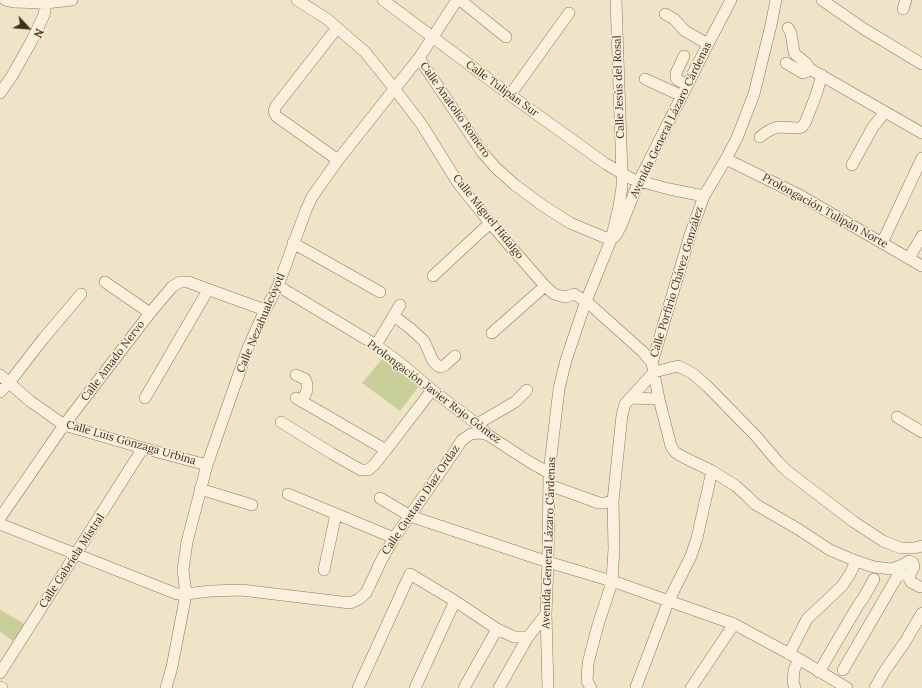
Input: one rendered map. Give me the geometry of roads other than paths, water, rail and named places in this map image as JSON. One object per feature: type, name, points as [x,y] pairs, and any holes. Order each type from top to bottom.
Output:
[{"type":"street","points":[[5,0],[13,2],[46,3],[72,0]]},
{"type":"street","name":"Calle Miguel Hidalgo","points":[[297,0],[327,19],[365,52],[422,125],[458,183],[490,223],[546,286],[554,294],[566,297],[574,294],[586,301]]},
{"type":"street","name":"Calle Tulipán Sur","points":[[384,0],[510,95],[622,174],[632,179],[669,189],[704,196]]},
{"type":"street","points":[[459,0],[506,37]]},
{"type":"street","name":"Calle Nezahualcóyotl","points":[[166,688],[172,667],[186,594],[183,570],[187,542],[207,465],[248,348],[265,310],[278,286],[306,210],[312,197],[338,160],[419,58],[432,37],[459,0]]},
{"type":"street","name":"Calle Jesús del Rosal","points":[[616,0],[622,174]]},
{"type":"street","name":"Avenida General Lázaro Cárdenas","points":[[610,240],[616,235],[621,226],[640,181],[731,0]]},
{"type":"street","name":"Calle Porfirio Chávez González","points":[[591,688],[587,681],[588,663],[612,582],[614,548],[613,501],[622,415],[625,404],[653,368],[691,232],[704,196],[737,138],[754,94],[776,0]]},
{"type":"street","points":[[822,0],[922,64]]},
{"type":"street","points":[[0,93],[12,76],[31,42],[44,15],[46,3]]},
{"type":"street","points":[[510,95],[569,13]]},
{"type":"street","points":[[665,14],[674,19],[685,31],[708,44]]},
{"type":"street","points":[[337,28],[276,106],[274,111],[276,116],[338,160]]},
{"type":"street","points":[[788,28],[791,33],[794,52],[810,69],[922,133]]},
{"type":"street","points":[[684,56],[676,73],[676,78],[687,85]]},
{"type":"street","name":"Calle Anatolio Romero","points":[[419,58],[482,152],[496,168],[542,206],[570,223],[610,240]]},
{"type":"street","points":[[786,63],[803,72],[810,69]]},
{"type":"street","points":[[760,137],[778,127],[802,127],[815,98],[822,75]]},
{"type":"street","points":[[645,79],[682,96]]},
{"type":"street","points":[[852,165],[873,127],[885,112]]},
{"type":"street","points":[[882,243],[922,158]]},
{"type":"street","name":"Prolongación Tulipán Norte","points":[[726,159],[801,196],[922,266]]},
{"type":"street","name":"Avenida General Lázaro Cárdenas","points":[[548,688],[546,614],[549,473],[559,389],[566,360],[586,301],[610,240],[619,206],[622,187],[622,174]]},
{"type":"street","points":[[433,276],[490,223]]},
{"type":"street","points":[[909,258],[922,236]]},
{"type":"street","points":[[293,243],[380,292]]},
{"type":"street","points":[[105,282],[150,313]]},
{"type":"street","name":"Calle Amado Nervo","points":[[0,518],[64,425],[150,313],[172,287],[180,282],[188,282],[265,310]]},
{"type":"street","name":"Prolongación Javier Rojo Gómez","points":[[278,286],[376,345],[477,424],[488,435],[549,473]]},
{"type":"street","points":[[492,333],[546,286]]},
{"type":"street","points":[[145,398],[208,290]]},
{"type":"street","points":[[0,392],[82,294]]},
{"type":"street","points":[[586,301],[643,352],[653,368],[671,446],[675,452],[712,471],[736,486],[755,504],[830,550],[874,567],[892,569],[909,561],[914,563],[914,567],[909,578],[911,582],[920,587]]},
{"type":"street","points":[[376,345],[400,305]]},
{"type":"street","points":[[394,316],[411,328],[424,341],[433,361],[438,366],[441,367],[445,365],[455,356]]},
{"type":"street","points":[[653,368],[678,366],[692,372],[755,435],[787,471],[848,517],[883,541],[901,548],[914,548],[922,546]]},
{"type":"street","name":"Calle Luis Gonzaga Urbina","points":[[0,375],[30,401],[64,425],[207,465]]},
{"type":"street","points":[[296,375],[305,379],[308,384],[307,390],[299,400],[386,450]]},
{"type":"street","points":[[281,422],[361,470],[368,470],[386,450],[432,390]]},
{"type":"street","points":[[477,424],[515,402],[527,390]]},
{"type":"street","points":[[630,398],[659,399]]},
{"type":"street","points":[[897,417],[922,432]]},
{"type":"street","name":"Calle Gustavo Díaz Ordaz","points":[[0,524],[177,594],[241,590],[350,603],[359,599],[366,593],[394,538],[462,440],[471,434],[480,433],[488,435]]},
{"type":"street","name":"Calle Gabriela Mistral","points":[[0,673],[143,448]]},
{"type":"street","points":[[636,687],[669,600],[697,538],[712,471]]},
{"type":"street","points":[[549,485],[599,503],[613,501]]},
{"type":"street","points":[[200,489],[252,505]]},
{"type":"street","points":[[288,494],[394,538]]},
{"type":"street","points":[[380,498],[410,516],[669,600],[734,624],[848,688]]},
{"type":"street","points":[[324,570],[336,514]]},
{"type":"street","points":[[795,688],[793,682],[794,657],[806,619],[842,586],[856,561]]},
{"type":"street","points":[[358,688],[410,574],[455,600],[497,629],[514,637],[528,637]]},
{"type":"street","points":[[843,670],[897,577],[901,574],[910,574]]},
{"type":"street","points":[[819,672],[874,579]]},
{"type":"street","points":[[415,688],[455,600]]},
{"type":"street","points":[[875,688],[922,613]]},
{"type":"street","points":[[499,688],[528,637],[546,614]]},
{"type":"street","points":[[691,688],[734,624]]},
{"type":"street","points":[[464,688],[497,629]]}]
